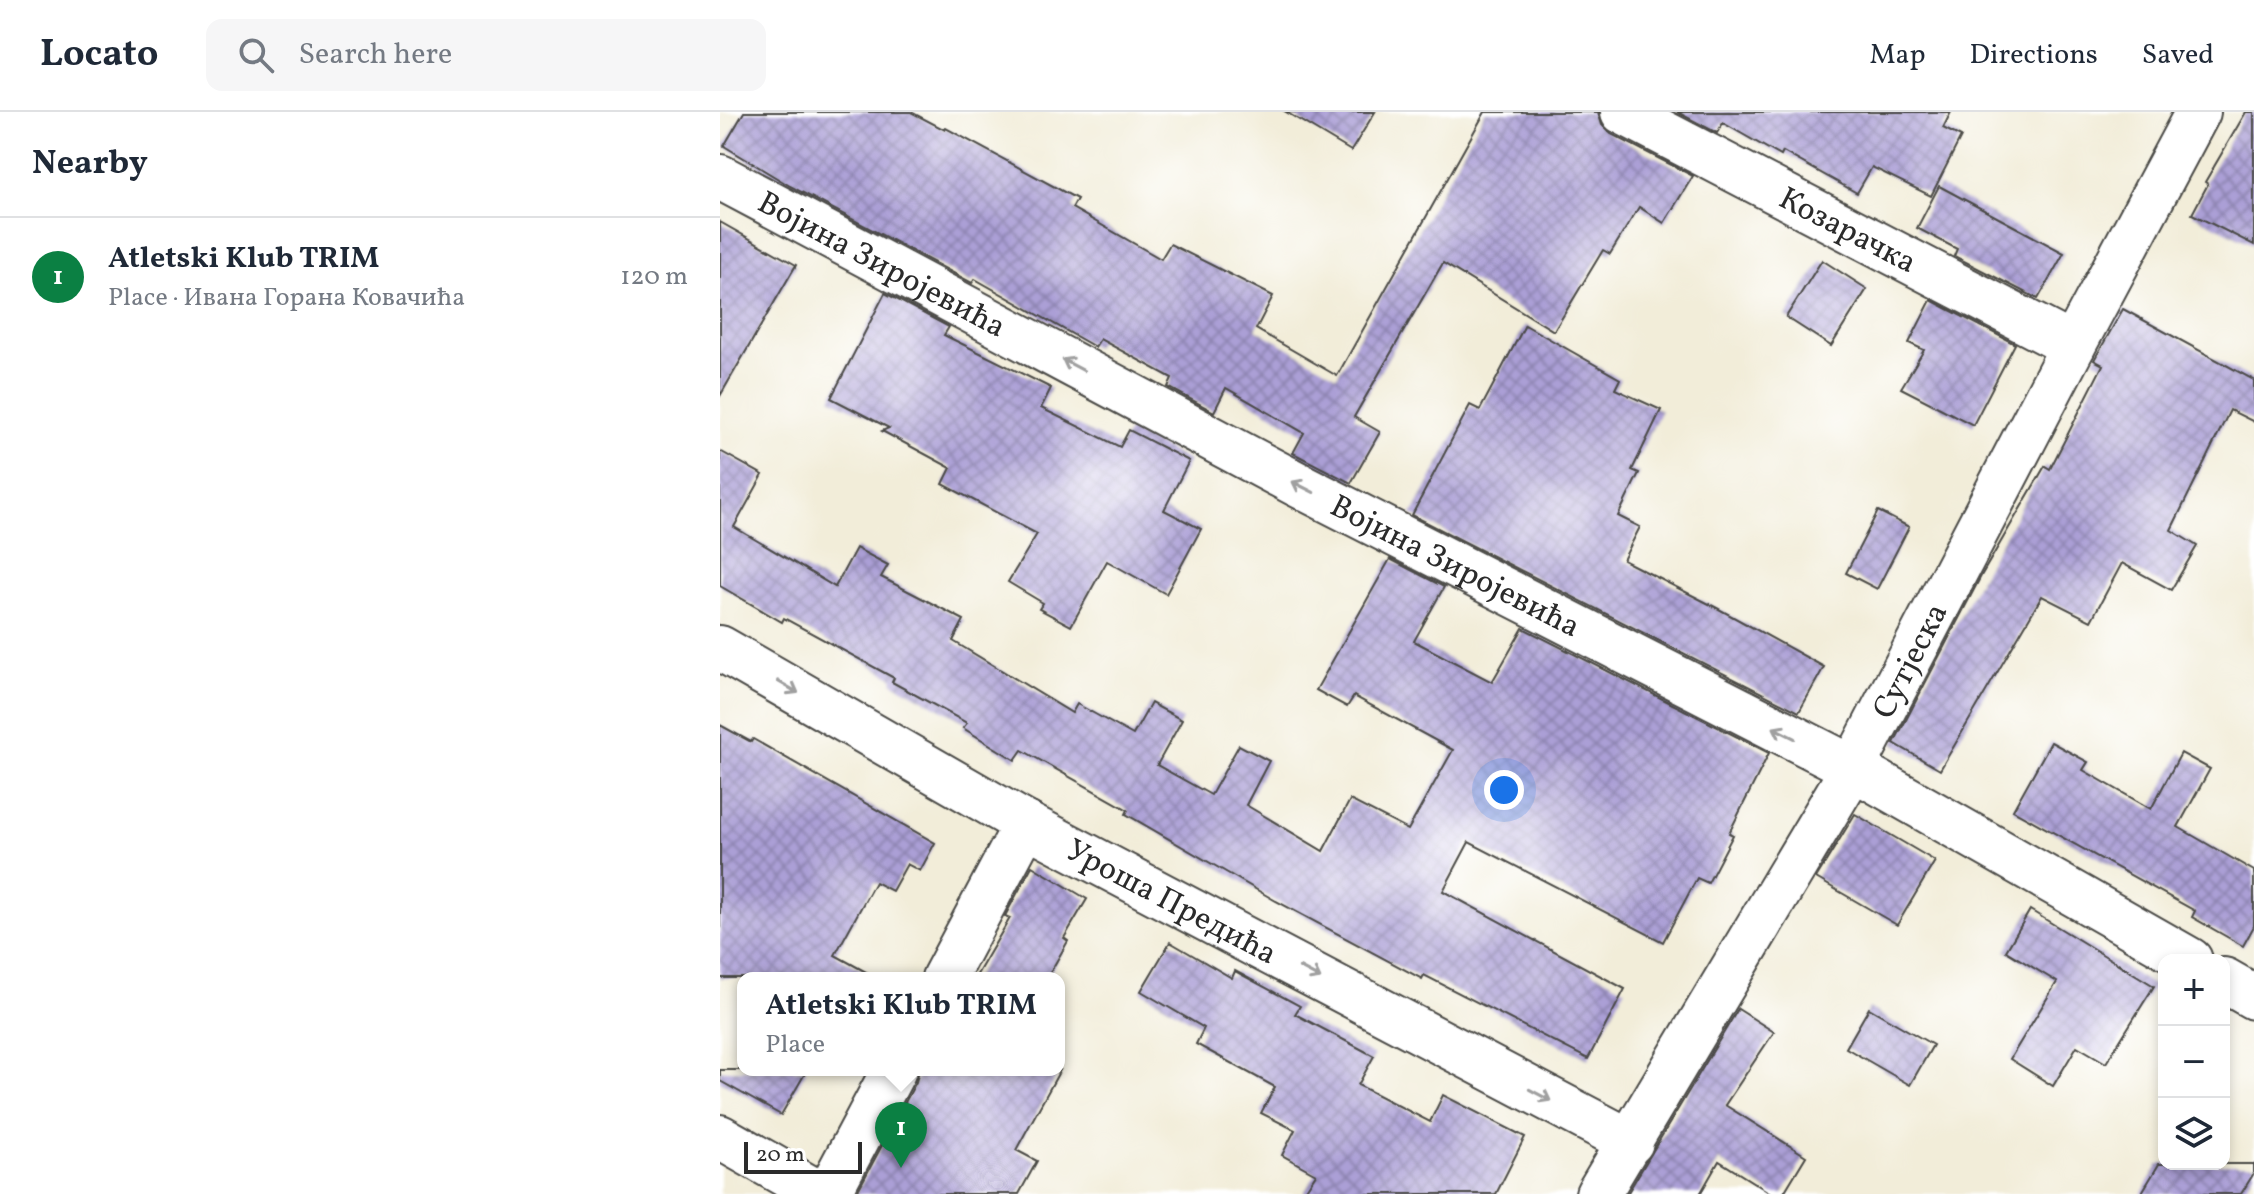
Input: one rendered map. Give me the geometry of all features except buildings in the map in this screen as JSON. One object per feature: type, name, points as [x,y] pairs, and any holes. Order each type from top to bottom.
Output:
[{"type":"street","name":"Козарачка","points":[[1623,112],[2073,346]]},
{"type":"street","name":"Сутјеска","points":[[1598,1194],[1853,768],[2198,112]]},
{"type":"street","name":"Војина Зиројевића","points":[[720,177],[1297,484],[1853,768],[2179,954]]},
{"type":"street","name":"Уроша Предића","points":[[720,648],[1026,824],[1631,1142]]},
{"type":"street","points":[[947,972],[1026,824]]},
{"type":"street","points":[[2230,983],[2254,997]]},
{"type":"street","points":[[828,1194],[891,1076]]},
{"type":"street","points":[[720,1137],[820,1194]]},
{"type":"place","name":"Atletski Klub TRIM","points":[[901,1168]]}]
